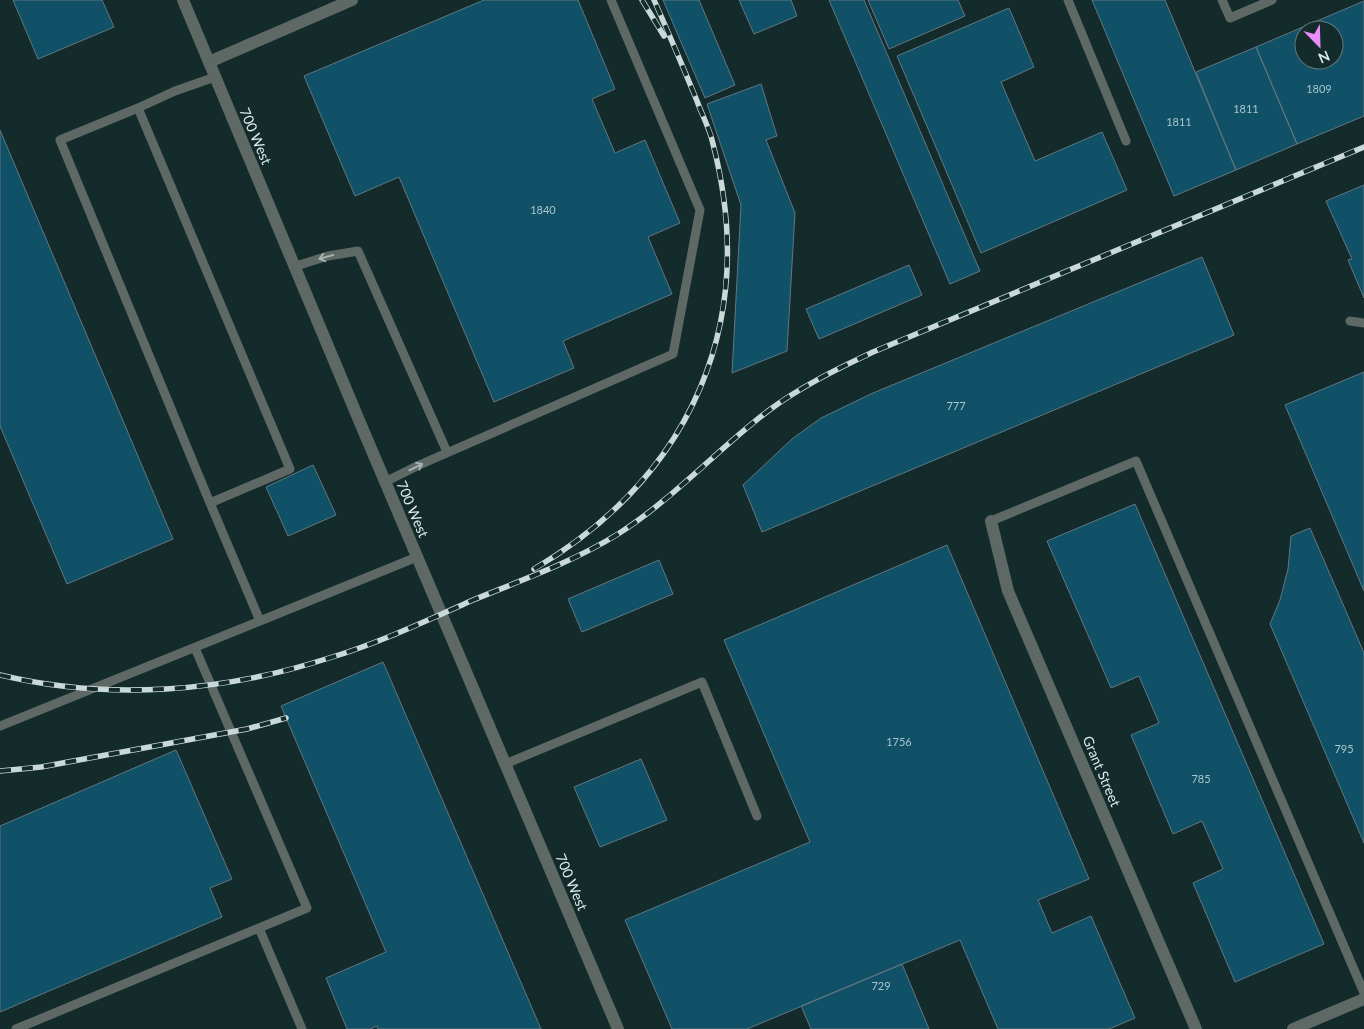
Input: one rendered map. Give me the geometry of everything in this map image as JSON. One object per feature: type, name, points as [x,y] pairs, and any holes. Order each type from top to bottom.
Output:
[{"type":"street","name":"700 West","points":[[183,0],[385,482],[618,1029]]},
{"type":"street","points":[[209,62],[352,0]]},
{"type":"street","name":"Grant Street","points":[[991,521],[1008,591],[1196,1029]]},
{"type":"street","points":[[1293,1029],[1364,999]]},
{"type":"lane","points":[[385,482],[447,452],[673,354],[700,210],[611,0]]},
{"type":"lane","points":[[1068,0],[1126,141]]},
{"type":"lane","points":[[1222,0],[1230,18],[1272,0]]},
{"type":"lane","points":[[215,77],[175,91],[60,140],[260,621]]},
{"type":"lane","points":[[138,108],[290,469],[210,503]]},
{"type":"lane","points":[[296,266],[328,256],[358,251],[447,452]]},
{"type":"lane","points":[[1350,321],[1364,322]]},
{"type":"lane","points":[[991,521],[1136,461],[1364,993]]},
{"type":"lane","points":[[0,726],[417,556]]},
{"type":"lane","points":[[16,1029],[308,908],[194,648]]},
{"type":"lane","points":[[505,764],[702,682],[757,816]]},
{"type":"lane","points":[[259,928],[302,1029]]},
{"type":"building","points":[[13,0],[102,0],[114,27],[38,59]]},
{"type":"building","points":[[484,0],[578,0],[615,89],[592,99],[615,153],[645,140],[680,223],[648,237],[672,294],[563,341],[574,368],[494,402],[399,177],[355,196],[304,76]]},
{"type":"building","points":[[663,0],[699,0],[735,85],[705,98]]},
{"type":"building","points":[[739,0],[791,0],[797,16],[754,34]]},
{"type":"building","points":[[829,0],[864,0],[980,271],[950,284]]},
{"type":"building","points":[[868,0],[958,0],[965,16],[889,49]]},
{"type":"building","points":[[1092,0],[1165,0],[1236,170],[1174,196]]},
{"type":"building","points":[[1364,1],[1364,116],[1297,144],[1256,47],[1294,31],[1294,70],[1344,70],[1344,20],[1319,20]]},
{"type":"building","points":[[1009,8],[1034,67],[1001,82],[1035,161],[1102,132],[1127,190],[981,253],[897,56]]},
{"type":"building","points":[[1256,47],[1297,144],[1236,170],[1196,72]]},
{"type":"building","points":[[761,84],[777,136],[766,140],[795,213],[787,351],[732,373],[741,205],[707,104]]},
{"type":"building","points":[[0,130],[173,539],[67,584],[0,426]]},
{"type":"building","points":[[1364,185],[1364,298],[1348,260],[1352,259],[1326,201]]},
{"type":"building","points":[[1202,257],[1234,335],[762,532],[743,485],[792,439],[821,418],[873,393]]},
{"type":"building","points":[[909,265],[922,295],[819,339],[806,309]]},
{"type":"building","points":[[1364,372],[1364,591],[1285,405]]},
{"type":"building","points":[[313,465],[336,515],[288,536],[266,487]]},
{"type":"building","points":[[1135,504],[1324,944],[1235,982],[1193,883],[1223,869],[1202,821],[1173,834],[1131,735],[1159,723],[1139,676],[1111,688],[1047,541]]},
{"type":"building","points":[[1310,528],[1364,653],[1364,843],[1270,624],[1280,600],[1288,569],[1291,536]]},
{"type":"building","points":[[947,545],[1089,879],[1038,900],[1052,933],[1091,916],[1135,1018],[1109,1029],[998,1029],[960,940],[747,1029],[672,1029],[625,920],[810,842],[724,640]]},
{"type":"building","points":[[659,560],[673,594],[582,632],[568,599]]},
{"type":"building","points":[[383,662],[541,1029],[378,1029],[377,1026],[370,1029],[347,1029],[326,978],[386,952],[281,706]]},
{"type":"building","points":[[176,750],[232,879],[210,888],[222,917],[0,1012],[0,826]]},
{"type":"building","points":[[641,759],[667,820],[600,847],[574,787]]},
{"type":"building","points":[[902,964],[929,1029],[811,1029],[801,1006]]},
{"type":"railway","points":[[642,0],[664,36]]},
{"type":"railway","points":[[534,569],[589,531],[635,488],[672,441],[700,388],[718,332],[727,272],[725,210],[713,144],[706,122],[654,0]]},
{"type":"railway","points":[[0,675],[82,688],[166,689],[248,679],[289,670],[384,639],[565,562],[618,534],[657,506],[749,426],[780,402],[846,365],[873,352],[1364,147]]},
{"type":"railway","points":[[0,771],[41,767],[247,729],[286,718]]}]
